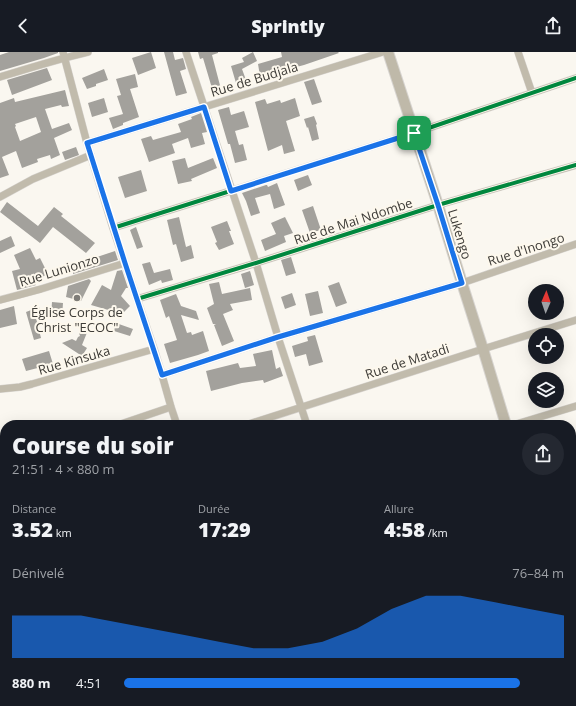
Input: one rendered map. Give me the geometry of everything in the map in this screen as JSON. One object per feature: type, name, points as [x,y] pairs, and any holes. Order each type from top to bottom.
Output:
[{"type":"street","points":[[0,77],[52,62],[64,55],[88,52]]},
{"type":"street","points":[[186,52],[256,263],[305,420]]},
{"type":"street","name":"Rue de Budjala","points":[[87,143],[383,52]]},
{"type":"street","name":"Lukengo","points":[[388,52],[438,205],[504,420]]},
{"type":"street","points":[[518,52],[532,93]]},
{"type":"street","points":[[64,55],[87,143],[113,228],[154,349],[175,420]]},
{"type":"street","points":[[113,228],[414,133],[576,78]]},
{"type":"street","points":[[0,197],[33,180],[91,155]]},
{"type":"street","name":"Rue de Mai Ndombe","points":[[137,299],[438,205],[576,165]]},
{"type":"street","name":"Rue d'Inongo","points":[[162,375],[278,337],[462,283],[576,244]]},
{"type":"street","name":"Rue Lunionzo","points":[[0,300],[42,289],[125,263]]},
{"type":"street","name":"Rue de Matadi","points":[[262,420],[576,320]]},
{"type":"street","name":"Rue Kinsuka","points":[[0,389],[32,384],[154,349]]},
{"type":"street","points":[[530,420],[576,406]]},
{"type":"street","points":[[133,420],[171,407]]},
{"type":"building","points":[[9,52],[58,53],[0,71],[0,55]]},
{"type":"building","points":[[151,52],[156,68],[138,75],[132,58]]},
{"type":"building","points":[[164,52],[173,52],[175,60],[183,58],[186,69],[180,71],[187,93],[176,96]]},
{"type":"building","points":[[198,52],[218,52],[212,55],[222,93],[214,95],[203,58],[200,59]]},
{"type":"building","points":[[253,52],[257,61],[242,69],[246,80],[236,83],[231,66],[244,62],[242,58]]},
{"type":"building","points":[[281,52],[339,53],[304,65],[285,70],[285,67],[267,72],[268,75],[260,76],[258,64],[282,57]]},
{"type":"building","points":[[47,68],[52,80],[12,95],[7,80]]},
{"type":"building","points":[[104,69],[108,80],[87,89],[82,78]]},
{"type":"building","points":[[135,74],[138,87],[130,89],[139,117],[123,123],[123,125],[113,129],[109,118],[123,114],[117,96],[121,95],[116,79]]},
{"type":"building","points":[[314,79],[322,102],[312,105],[304,82]]},
{"type":"building","points":[[65,90],[69,106],[62,107],[61,105],[45,109],[52,129],[69,123],[72,130],[54,138],[60,155],[51,159],[50,155],[37,159],[38,162],[22,168],[16,151],[2,157],[9,175],[0,178],[0,103],[14,98],[15,102]],"holes":[[[36,117],[41,132],[20,141],[15,124]]]},
{"type":"building","points":[[104,98],[108,112],[92,117],[88,103]]},
{"type":"building","points":[[295,98],[300,116],[286,121],[295,151],[284,154],[282,145],[268,151],[255,102],[265,99],[267,104],[280,100],[281,103]]},
{"type":"building","points":[[229,107],[231,115],[244,111],[249,127],[235,131],[239,145],[243,144],[247,160],[235,163],[218,110]]},
{"type":"building","points":[[201,113],[207,132],[202,133],[205,144],[191,148],[188,138],[172,144],[175,153],[149,162],[141,139],[151,136],[153,140],[181,132],[178,124],[192,119],[191,117]]},
{"type":"building","points":[[314,116],[317,124],[319,139],[312,141],[304,119]]},
{"type":"building","points":[[76,147],[79,155],[65,160],[62,152]]},
{"type":"building","points":[[185,158],[188,168],[213,158],[217,168],[191,179],[192,181],[178,184],[172,161]]},
{"type":"building","points":[[141,170],[147,191],[125,198],[118,177]]},
{"type":"building","points":[[308,175],[312,185],[298,191],[294,180]]},
{"type":"building","points":[[277,183],[285,205],[274,209],[270,194],[255,198],[260,213],[251,216],[242,193],[266,185],[268,187]]},
{"type":"building","points":[[7,202],[38,226],[54,207],[63,214],[61,216],[95,243],[86,253],[53,227],[40,243],[0,212]]},
{"type":"building","points":[[313,206],[321,230],[310,233],[302,210]]},
{"type":"building","points":[[179,217],[186,247],[191,245],[194,258],[181,262],[176,244],[173,245],[167,220]]},
{"type":"building","points":[[285,217],[293,233],[284,236],[286,242],[265,251],[261,240],[276,234],[271,223]]},
{"type":"building","points":[[227,221],[234,244],[219,250],[215,243],[217,242],[211,227]]},
{"type":"building","points":[[136,227],[143,247],[137,249],[130,230]]},
{"type":"building","points":[[11,236],[15,246],[0,253],[0,241]]},
{"type":"building","points":[[30,248],[36,260],[40,258],[48,274],[34,281],[36,285],[17,290],[12,271],[20,269],[14,255]]},
{"type":"building","points":[[115,251],[118,260],[73,274],[73,265]]},
{"type":"building","points":[[291,257],[296,273],[286,276],[281,260]]},
{"type":"building","points":[[150,262],[154,273],[170,269],[173,280],[162,283],[161,280],[149,285],[142,264]]},
{"type":"building","points":[[122,270],[128,288],[126,288],[121,296],[130,306],[122,314],[91,305],[102,285],[111,290],[117,271]]},
{"type":"building","points":[[250,271],[254,285],[245,288],[241,274]]},
{"type":"building","points":[[89,279],[91,281],[81,301],[66,297],[68,286]]},
{"type":"building","points":[[219,282],[222,294],[250,288],[252,300],[230,304],[233,310],[223,314],[234,341],[222,346],[214,325],[216,324],[213,324],[207,308],[214,304],[209,284]]},
{"type":"building","points":[[339,282],[347,303],[336,307],[328,286]]},
{"type":"building","points":[[318,291],[323,313],[310,316],[305,294]]},
{"type":"building","points":[[292,293],[296,305],[285,309],[281,297]]},
{"type":"building","points":[[176,294],[181,306],[196,311],[199,320],[181,315],[187,333],[191,332],[192,335],[203,331],[209,351],[170,363],[164,344],[177,340],[169,316],[166,318],[160,300]]},
{"type":"building","points":[[52,302],[63,303],[62,317],[51,316]]},
{"type":"building","points":[[14,306],[17,324],[0,328],[0,310]]},
{"type":"building","points":[[39,307],[42,316],[36,318],[41,338],[34,340],[26,312]]},
{"type":"building","points":[[83,323],[90,325],[82,345],[87,348],[82,356],[62,343],[72,339],[76,341],[80,336],[79,333]]},
{"type":"building","points":[[116,323],[133,329],[130,336],[114,331]]},
{"type":"building","points":[[315,335],[323,362],[309,366],[306,354],[295,357],[292,346],[308,341],[307,337]]},
{"type":"building","points":[[272,350],[276,369],[280,367],[283,376],[264,383],[263,380],[242,383],[211,391],[206,371],[238,363],[240,368],[256,366],[253,354]]},
{"type":"building","points":[[49,351],[53,364],[26,371],[22,359]]},
{"type":"cycle path","points":[[113,228],[414,133],[576,78]]},
{"type":"cycle path","points":[[137,299],[438,205],[576,165]]},
{"type":"place","name":"Église Corps de Christ \"ECOC\"","points":[[77,298]]},
{"type":"route","points":[[204,107],[231,191],[414,133],[462,283],[278,337],[162,375],[113,228],[87,143],[204,107]]}]
